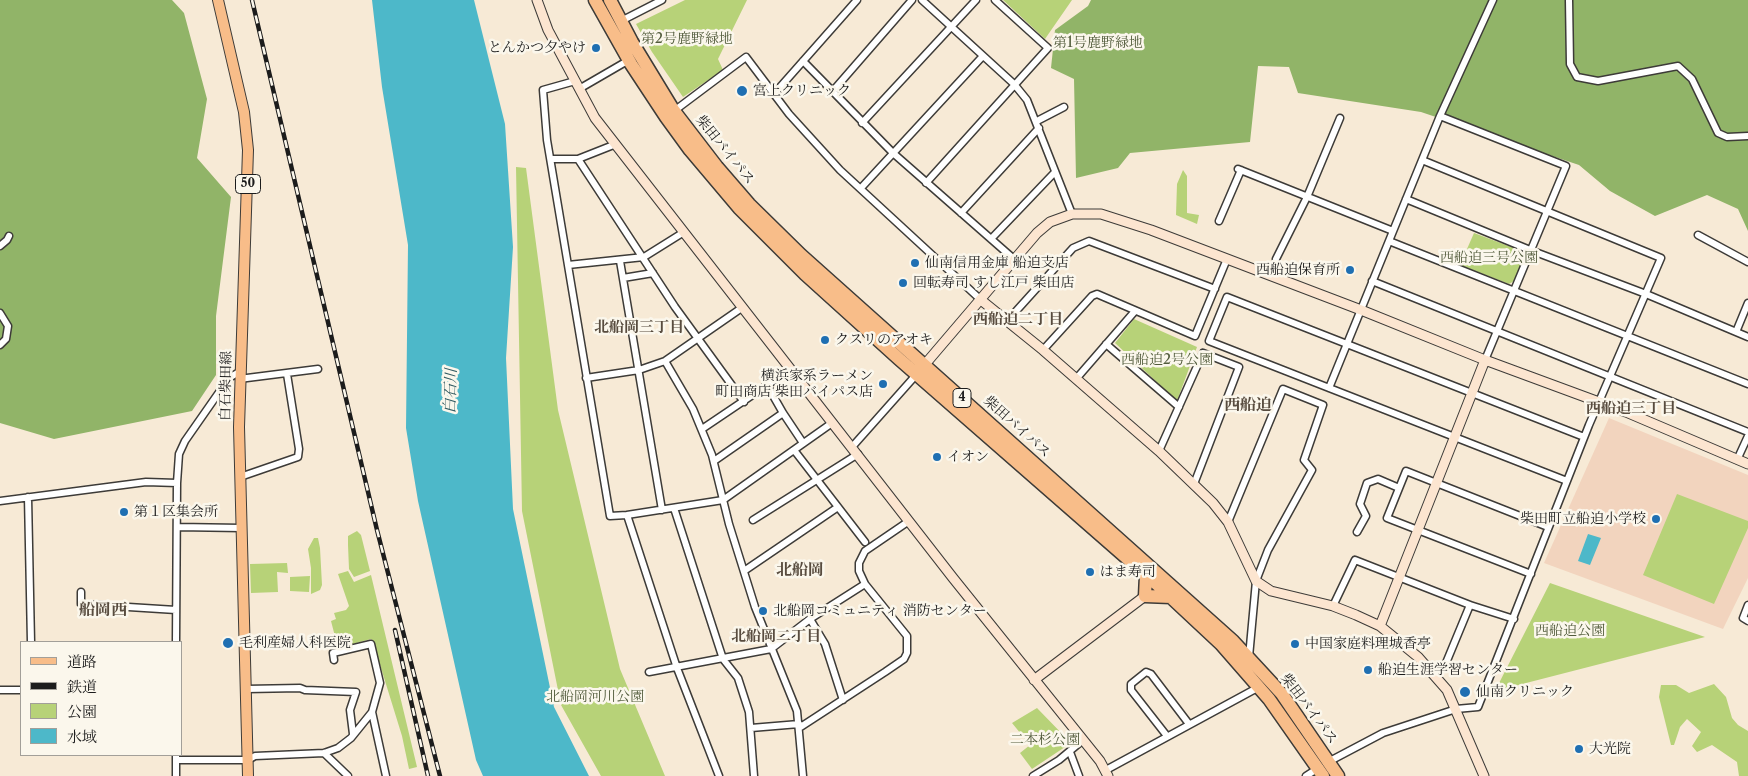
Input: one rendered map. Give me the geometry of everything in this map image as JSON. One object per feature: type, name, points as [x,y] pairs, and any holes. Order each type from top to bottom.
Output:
[{"type":"highway","name":"柴田バイパス","points":[[595,0],[629,60],[690,150],[739,208],[805,274],[1203,613],[1249,658],[1282,694],[1330,761],[1338,776]]},
{"type":"highway","name":"柴田バイパス","points":[[610,0],[674,111],[717,168],[749,204],[920,370],[1221,644],[1259,687],[1321,772]]},
{"type":"highway","points":[[1146,575],[1145,596],[1171,597]]},
{"type":"main road","name":"白石柴田線","points":[[218,0],[247,127],[248,184],[239,375],[248,776]]},
{"type":"street","points":[[536,0],[548,30],[595,118],[1034,680],[1084,740],[1107,773],[1167,736],[1259,687]]},
{"type":"street","points":[[621,21],[662,0]]},
{"type":"street","points":[[774,94],[857,0]]},
{"type":"street","points":[[832,92],[912,0]]},
{"type":"street","points":[[922,0],[950,28],[1014,84],[1027,100],[1072,214]]},
{"type":"street","points":[[862,123],[976,0]]},
{"type":"street","points":[[926,183],[1048,48],[995,0]]},
{"type":"street","points":[[1329,388],[1440,116],[1493,0]]},
{"type":"street","points":[[1569,0],[1570,64],[1577,77],[1598,81],[1678,66],[1692,78],[1718,132],[1726,137],[1748,136]]},
{"type":"street","points":[[674,111],[746,57],[774,94],[840,170],[875,204],[981,300],[1043,350],[1194,484],[1228,522],[1256,582],[1271,591],[1333,606],[1380,626],[1418,657],[1447,690],[1484,776]]},
{"type":"street","points":[[860,188],[982,57]]},
{"type":"street","points":[[629,60],[577,85],[543,90],[551,160],[610,516],[723,500],[832,423]]},
{"type":"street","points":[[803,61],[893,153],[1015,260]]},
{"type":"street","points":[[961,213],[1038,124],[1064,107]]},
{"type":"street","points":[[1380,626],[1472,392],[1566,166],[1440,116]]},
{"type":"street","points":[[1276,259],[1307,197],[1340,118]]},
{"type":"street","points":[[551,160],[578,159],[616,144]]},
{"type":"street","points":[[578,159],[653,273],[744,402]]},
{"type":"street","points":[[1306,776],[1321,772],[1330,761],[1372,737],[1456,709],[1478,707],[1598,402],[1661,258],[1422,160]]},
{"type":"street","points":[[1219,221],[1240,170],[1392,231]]},
{"type":"street","points":[[991,239],[1055,172]]},
{"type":"street","points":[[1406,199],[1530,250],[1646,294],[1748,337]]},
{"type":"street","points":[[753,520],[818,480],[855,451],[920,370],[1044,228],[1072,214],[1089,213],[1113,217],[1361,310],[1485,360],[1598,402],[1748,464]]},
{"type":"street","points":[[568,265],[644,258],[684,232]]},
{"type":"street","points":[[0,246],[7,240],[8,236]]},
{"type":"street","points":[[1698,236],[1748,262]]},
{"type":"street","points":[[1389,240],[1748,384]]},
{"type":"street","points":[[1008,320],[1073,248],[1088,241],[1215,289]]},
{"type":"street","points":[[1043,350],[1092,296],[1097,294],[1195,336],[1227,259]]},
{"type":"street","points":[[620,261],[662,510]]},
{"type":"street","points":[[623,278],[653,273]]},
{"type":"street","points":[[1372,281],[1748,432]]},
{"type":"street","points":[[1567,481],[1209,341],[1227,297],[1584,437]]},
{"type":"street","points":[[1736,332],[1748,303]]},
{"type":"street","points":[[586,378],[639,370],[665,361],[698,336],[743,307]]},
{"type":"street","points":[[1076,379],[1135,311]]},
{"type":"street","points":[[0,313],[8,326],[6,339],[0,345]]},
{"type":"street","points":[[1106,344],[1179,408]]},
{"type":"street","points":[[1159,452],[1203,353],[1239,367],[1194,484]]},
{"type":"street","points":[[665,361],[693,409],[714,461],[723,500],[744,571],[772,649],[791,694],[799,726],[803,776]]},
{"type":"street","points":[[176,641],[177,483],[179,454],[185,441],[229,378],[239,375],[287,374],[318,369]]},
{"type":"street","points":[[702,429],[791,369]]},
{"type":"street","points":[[240,477],[298,458],[299,449],[287,374]]},
{"type":"street","points":[[767,385],[782,413],[803,443]]},
{"type":"street","points":[[1228,522],[1283,389],[1323,405],[1304,460],[1312,470],[1268,550],[1256,582],[1249,658]]},
{"type":"street","points":[[714,461],[782,413]]},
{"type":"street","points":[[1737,460],[1748,436]]},
{"type":"street","points":[[794,450],[866,542]]},
{"type":"street","points":[[1531,574],[1387,518],[1406,470],[1548,527]]},
{"type":"street","points":[[1357,532],[1366,516],[1360,504],[1367,483],[1378,479],[1399,488]]},
{"type":"street","points":[[0,501],[146,482],[177,483]]},
{"type":"street","points":[[28,497],[31,641]]},
{"type":"street","points":[[744,571],[838,507]]},
{"type":"street","points":[[674,508],[723,659],[738,678],[749,712],[754,776]]},
{"type":"street","points":[[627,515],[677,668],[719,776]]},
{"type":"street","points":[[751,728],[799,726],[843,700],[904,659],[907,653],[907,636],[864,584],[859,571],[862,556],[909,521]]},
{"type":"street","points":[[177,527],[242,528]]},
{"type":"street","points":[[1333,606],[1355,560],[1470,605],[1514,619]]},
{"type":"street","points":[[649,672],[772,649],[810,619],[864,584]]},
{"type":"street","points":[[81,592],[81,604],[176,610]]},
{"type":"street","points":[[1034,680],[1145,596]]},
{"type":"street","points":[[1433,674],[1446,663],[1470,605]]},
{"type":"street","points":[[1748,605],[1743,618],[1748,620]]},
{"type":"street","points":[[810,619],[825,644],[843,700]]},
{"type":"street","points":[[176,776],[176,758],[248,760],[255,756],[324,753],[338,748],[372,712],[380,683],[371,644],[332,653],[334,660]]},
{"type":"street","points":[[1167,736],[1131,690],[1130,684],[1146,672],[1151,674],[1189,724]]},
{"type":"street","points":[[246,689],[300,688],[305,690],[356,692],[350,710],[353,734]]},
{"type":"street","points":[[0,690],[20,690]]},
{"type":"street","points":[[372,712],[386,776]]},
{"type":"street","points":[[1033,776],[1070,752],[1084,740]]},
{"type":"street","points":[[1070,752],[1080,776]]},
{"type":"street","points":[[324,753],[348,776]]},
{"type":"shaded area","name":"柴田町立船迫小学校","points":[[1609,418],[1748,475],[1748,578],[1723,629],[1544,563]]},
{"type":"green space","points":[[0,0],[172,0],[184,13],[207,99],[197,158],[231,197],[216,316],[216,375],[192,411],[54,439],[0,423]]},
{"type":"green space","name":"第2号鹿野緑地","points":[[685,0],[747,0],[718,59],[723,70],[683,97],[652,52],[636,24]]},
{"type":"green space","points":[[1003,0],[1072,0],[1045,39]]},
{"type":"green space","name":"第1号鹿野緑地","points":[[1091,0],[1748,0],[1748,231],[1738,209],[1707,195],[1655,216],[1610,191],[1579,165],[1421,112],[1298,93],[1289,67],[1258,66],[1250,142],[1130,153],[1118,168],[1076,178],[1074,79],[1051,68],[1055,30],[1088,6]]},
{"type":"green space","name":"北船岡河川公園","points":[[516,167],[526,168],[558,410],[620,669],[665,776],[601,776],[561,705],[522,511]]},
{"type":"green space","points":[[1183,170],[1187,176],[1187,213],[1199,215],[1197,224],[1176,215],[1177,184]]},
{"type":"green space","name":"西船迫三号公園","points":[[1474,233],[1522,251],[1524,256],[1514,281],[1509,284],[1460,265]]},
{"type":"green space","name":"西船迫2号公園","points":[[1134,319],[1197,347],[1177,401],[1115,343]]},
{"type":"green space","points":[[1677,494],[1748,521],[1748,528],[1714,604],[1643,575]]},
{"type":"green space","points":[[357,531],[361,535],[370,571],[354,577],[349,569],[348,536]]},
{"type":"green space","points":[[314,538],[318,538],[320,548],[322,585],[320,590],[311,594],[311,568],[308,549]]},
{"type":"green space","points":[[287,563],[288,573],[277,572],[278,592],[251,593],[250,564]]},
{"type":"green space","points":[[348,571],[354,582],[371,575],[417,767],[409,769],[402,736],[373,642],[371,639],[338,648],[331,621],[336,619],[334,613],[346,610],[349,606],[338,574]]},
{"type":"green space","points":[[310,576],[309,592],[290,591],[290,577]]},
{"type":"green space","name":"西船迫公園","points":[[1550,583],[1705,637],[1495,691]]},
{"type":"green space","points":[[1714,684],[1726,697],[1732,718],[1738,725],[1748,731],[1748,776],[1739,776],[1737,762],[1712,745],[1697,752],[1692,746],[1701,732],[1687,719],[1680,727],[1674,745],[1671,745],[1659,697],[1661,685],[1676,685],[1689,693]]},
{"type":"green space","name":"二本杉公園","points":[[1037,708],[1071,743],[1032,769],[1020,753],[1030,745],[1012,723]]},
{"type":"water","name":"白石川","points":[[372,0],[474,0],[505,124],[513,247],[506,358],[513,509],[554,707],[589,776],[483,776],[476,760],[418,501],[406,428],[408,245],[382,87]]},
{"type":"water","points":[[1588,534],[1601,538],[1590,565],[1578,561]]},
{"type":"railway","points":[[252,0],[377,530],[440,776]]},
{"type":"railway","points":[[395,630],[428,776]]},
{"type":"place","name":"とんかつ夕やけ","points":[[596,48]]},
{"type":"place","name":"宮上クリニック","points":[[742,91]]},
{"type":"place","name":"仙南信用金庫 船迫支店","points":[[915,263]]},
{"type":"place","name":"西船迫保育所","points":[[1350,270]]},
{"type":"place","name":"回転寿司 すし江戸 柴田店","points":[[903,283]]},
{"type":"place","name":"クスリのアオキ","points":[[825,340]]},
{"type":"place","name":"横浜家系ラーメン 町田商店 柴田バイパス店","points":[[883,384]]},
{"type":"place","name":"イオン","points":[[937,457]]},
{"type":"place","name":"第１区集会所","points":[[124,512]]},
{"type":"place","name":"柴田町立船迫小学校","points":[[1656,519]]},
{"type":"place","name":"はま寿司","points":[[1090,572]]},
{"type":"place","name":"北船岡コミュニティ 消防センター","points":[[763,611]]},
{"type":"place","name":"毛利産婦人科医院","points":[[228,643]]},
{"type":"place","name":"中国家庭料理城香亭","points":[[1295,644]]},
{"type":"place","name":"船迫生涯学習センター","points":[[1368,670]]},
{"type":"place","name":"仙南クリニック","points":[[1465,692]]},
{"type":"place","name":"大光院","points":[[1579,749]]},
{"type":"district","name":"西船迫二丁目","points":[[1018,320]]},
{"type":"district","name":"北船岡三丁目","points":[[639,328]]},
{"type":"district","name":"西船迫","points":[[1248,405]]},
{"type":"district","name":"西船迫三丁目","points":[[1631,409]]},
{"type":"district","name":"北船岡","points":[[800,570]]},
{"type":"district","name":"船岡西","points":[[103,610]]},
{"type":"district","name":"北船岡二丁目","points":[[776,637]]}]
